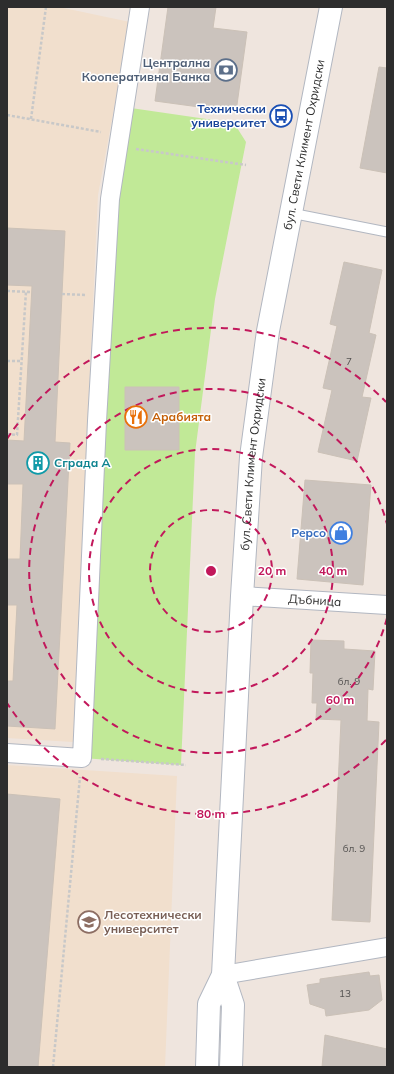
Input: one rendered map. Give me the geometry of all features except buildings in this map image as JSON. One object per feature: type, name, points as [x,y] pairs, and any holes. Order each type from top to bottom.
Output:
[{"type":"main road","name":"бул. Свети Климент Охридски","points":[[231,1067],[233,1005],[223,975],[242,596],[252,457],[268,332],[331,7]]},
{"type":"main road","name":"бул. Свети Климент Охридски","points":[[207,1067],[209,1004],[223,975]]},
{"type":"street","points":[[7,753],[82,758],[110,199],[140,7]]},
{"type":"street","name":"Дъбница","points":[[242,596],[387,605]]},
{"type":"street","points":[[223,975],[387,947]]},
{"type":"lane","points":[[291,213],[387,232]]},
{"type":"path","points":[[31,119],[46,7]]},
{"type":"path","points":[[7,115],[31,119],[119,140],[246,165]]},
{"type":"path","points":[[7,291],[32,292]]},
{"type":"path","points":[[7,434],[18,434],[26,291]]},
{"type":"path","points":[[7,361],[22,361]]},
{"type":"path","points":[[53,1067],[82,758],[186,765]]},
{"type":"shaded area","points":[[7,7],[59,7],[130,22],[98,195],[73,742],[7,738]]},
{"type":"shaded area","name":"Лесотехнически университет","points":[[7,765],[177,776],[165,1067],[7,1067]]},
{"type":"green space","points":[[124,107],[234,123],[246,142],[215,299],[195,453],[181,765],[82,758]]},
{"type":"place","name":"Централна Кооперативна Банка","points":[[226,70]]},
{"type":"place","name":"Технически университет","points":[[281,116]]},
{"type":"place","name":"Арабията","points":[[136,417]]},
{"type":"place","name":"Сграда А","points":[[38,463]]},
{"type":"place","name":"Pepco","points":[[341,533]]},
{"type":"place","name":"Лесотехнически университет","points":[[89,922]]}]
